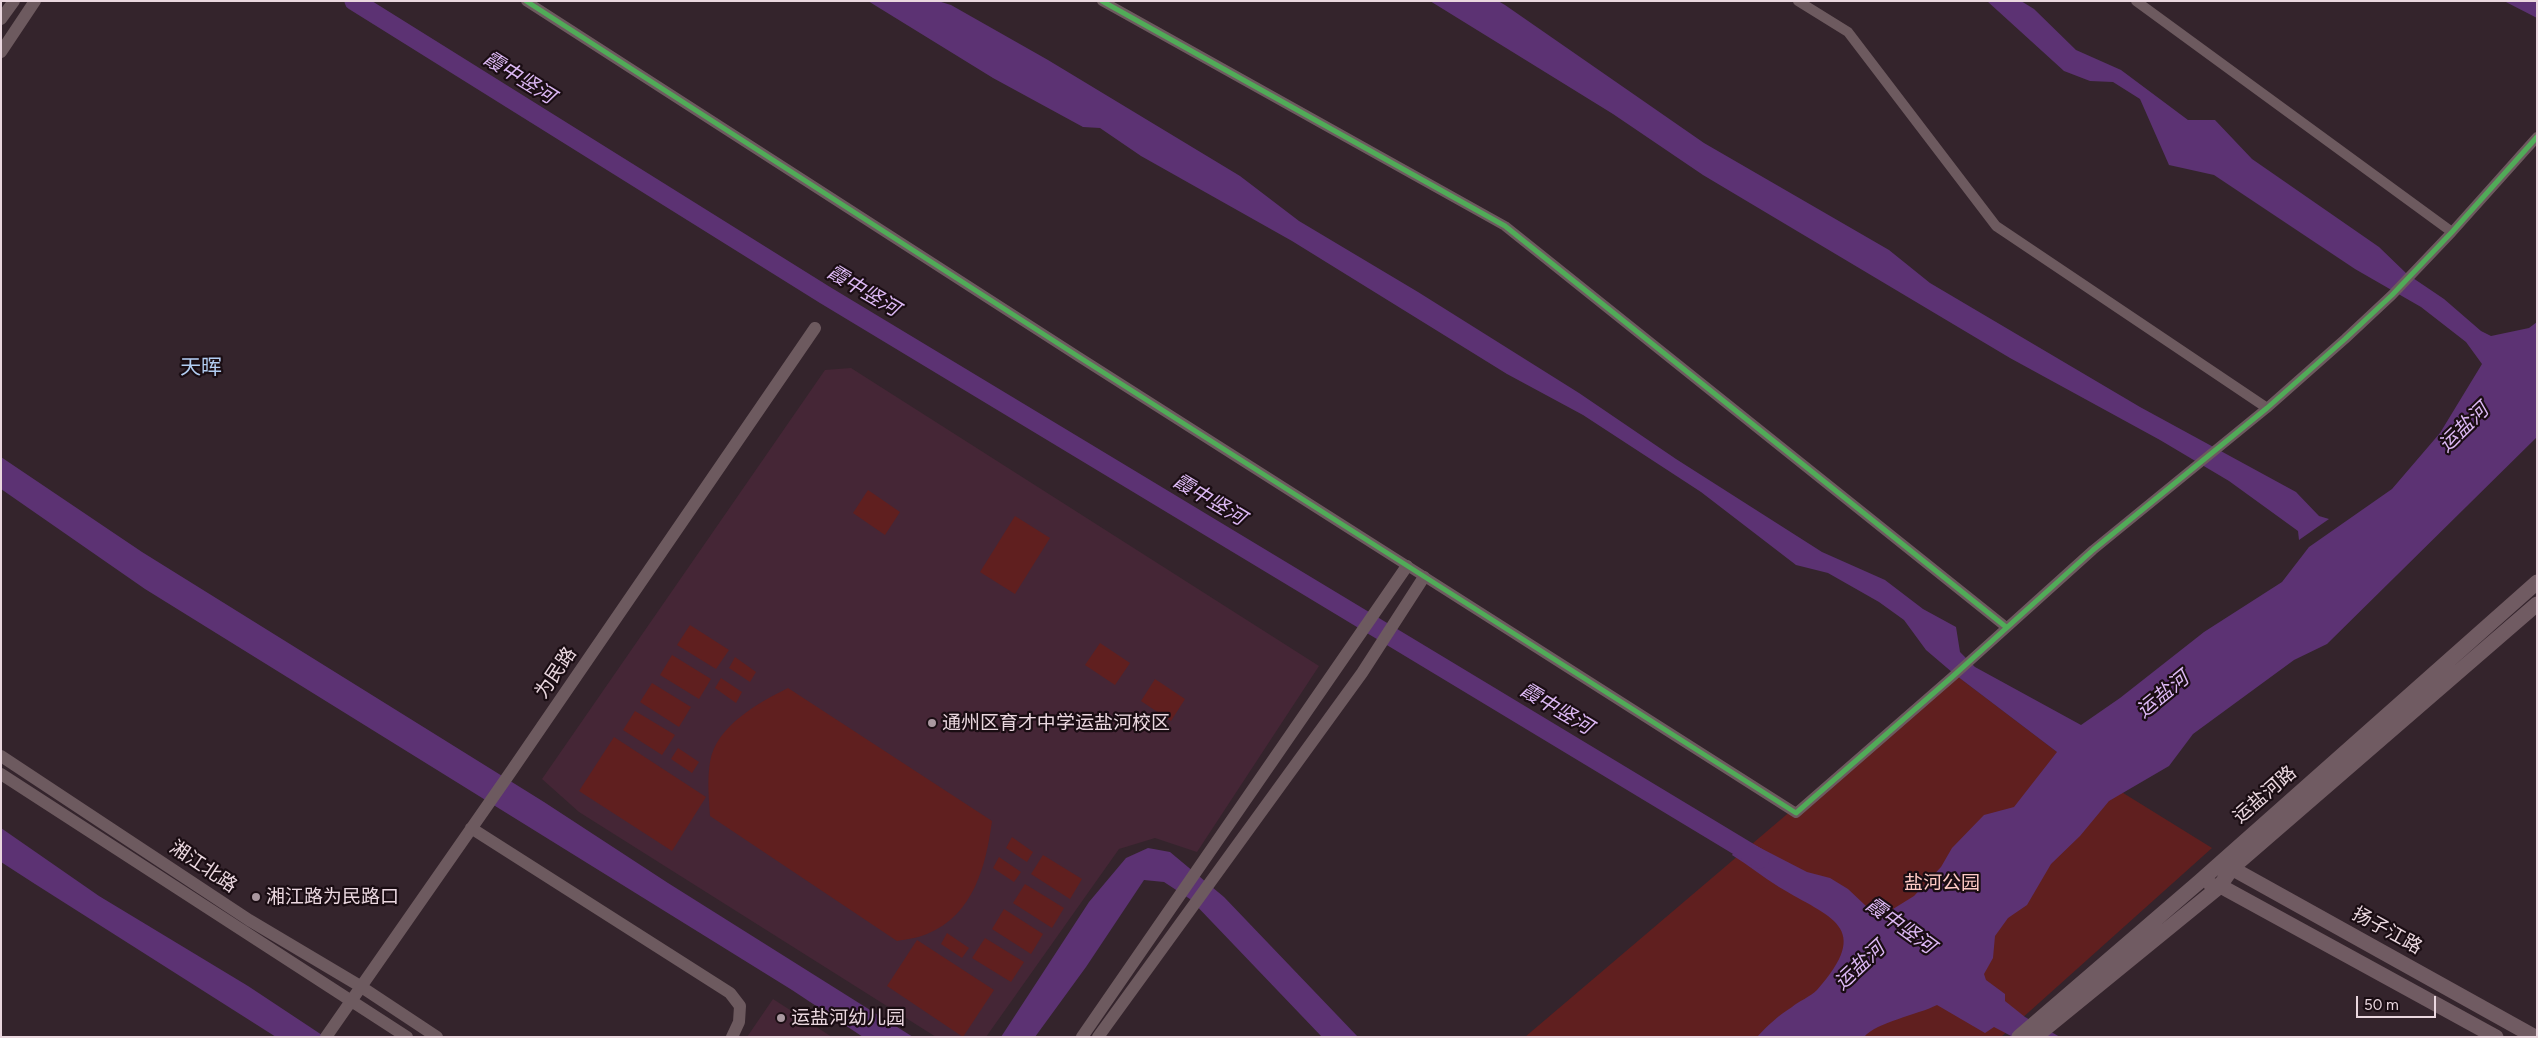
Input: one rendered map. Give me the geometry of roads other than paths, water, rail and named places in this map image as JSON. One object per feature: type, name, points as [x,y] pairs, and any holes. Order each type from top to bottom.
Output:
[{"type":"main road","name":"运盐河路","points":[[2035,1037],[2047,1020],[2218,863],[2537,582]]},
{"type":"main road","name":"运盐河路","points":[[2019,1037],[2047,1020],[2219,887],[2233,867],[2537,604]]},
{"type":"main road","name":"扬子江路","points":[[2218,863],[2233,867],[2535,1037]]},
{"type":"main road","points":[[2199,882],[2219,887],[2496,1037]]},
{"type":"street","points":[[1,19],[14,1]]},
{"type":"street","points":[[1,52],[35,1]]},
{"type":"street","points":[[526,1],[1424,577],[1796,813],[1952,677],[2093,550],[2219,445],[2267,408],[2392,295],[2452,232],[2537,137]]},
{"type":"street","points":[[1102,1],[1505,226],[2006,627]]},
{"type":"street","points":[[1798,1],[1848,32],[1996,226],[2267,408]]},
{"type":"street","points":[[2136,1],[2452,232]]},
{"type":"street","name":"为民路","points":[[328,1034],[510,773],[815,328]]},
{"type":"street","points":[[1082,1037],[1407,566]]},
{"type":"street","points":[[1098,1037],[1362,674],[1424,577]]},
{"type":"street","name":"湘江北路","points":[[1,756],[249,920],[360,986],[437,1037]]},
{"type":"street","name":"湘江北路","points":[[1,774],[350,1002],[407,1037]]},
{"type":"street","points":[[471,828],[730,993],[740,1006],[739,1022],[732,1037]]},
{"type":"water","name":"运盐河","points":[[868,1],[938,1],[951,5],[1048,60],[1240,176],[1299,221],[1418,292],[1579,393],[1676,459],[1822,552],[1885,580],[1923,609],[1956,627],[1960,652],[1975,667],[2081,725],[2120,698],[2204,632],[2282,582],[2309,547],[2392,489],[2440,433],[2482,364],[2466,342],[2421,307],[2355,269],[2214,175],[2169,165],[2140,99],[2113,82],[2090,81],[2064,71],[1987,1],[2021,1],[2034,9],[2076,50],[2121,70],[2188,120],[2215,120],[2252,159],[2379,247],[2407,274],[2444,299],[2481,331],[2491,336],[2529,328],[2537,322],[2537,437],[2327,644],[2294,660],[2193,734],[2169,766],[2109,801],[2080,836],[2051,864],[2027,905],[2008,918],[1995,936],[1993,958],[1984,974],[1986,980],[2005,994],[2005,1001],[2025,1017],[2060,1037],[2013,1037],[1994,1027],[1985,1033],[1937,1005],[1878,1027],[1864,1037],[1757,1037],[1778,1017],[1817,990],[1834,968],[1842,951],[1843,937],[1839,926],[1828,916],[1779,887],[1732,855],[1743,839],[1807,872],[1830,878],[1848,889],[1866,906],[1893,909],[1914,896],[1941,867],[1952,848],[1984,815],[2014,807],[2057,752],[1953,673],[1926,650],[1904,620],[1879,602],[1828,573],[1796,565],[1701,492],[1583,415],[1507,374],[1292,241],[1141,156],[1100,128],[1083,127],[993,78]]},
{"type":"water","points":[[1430,1],[1498,1],[1505,5],[1704,143],[1889,250],[1930,283],[2140,407],[2296,492],[2319,516],[2329,519],[2299,540],[2298,531],[2229,481],[2160,440],[2010,358],[1703,175],[1613,114]]},
{"type":"water","points":[[2504,1],[2537,1],[2537,18]]},
{"type":"water","points":[[1,457],[142,552],[544,802],[668,883],[913,1037],[863,1037],[792,990],[145,589],[1,489]]},
{"type":"water","points":[[1,828],[99,896],[248,986],[325,1037],[276,1037],[35,884],[1,862]]},
{"type":"water","points":[[1148,848],[1170,852],[1224,897],[1358,1037],[1322,1037],[1190,899],[1164,882],[1144,880],[1086,967],[1035,1037],[1001,1037],[1089,902],[1126,858]]},
{"type":"waterway","name":"霞中竖河","points":[[354,1],[825,295],[1760,859]]},
{"type":"place","name":"通州区育才中学运盐河校区","points":[[932,723]]},
{"type":"place","name":"湘江路为民路口","points":[[256,897]]},
{"type":"place","name":"运盐河幼儿园","points":[[781,1018]]},
{"type":"district","name":"天晖","points":[[201,368]]},
{"type":"park label","name":"盐河公园","points":[[1942,883]]}]
